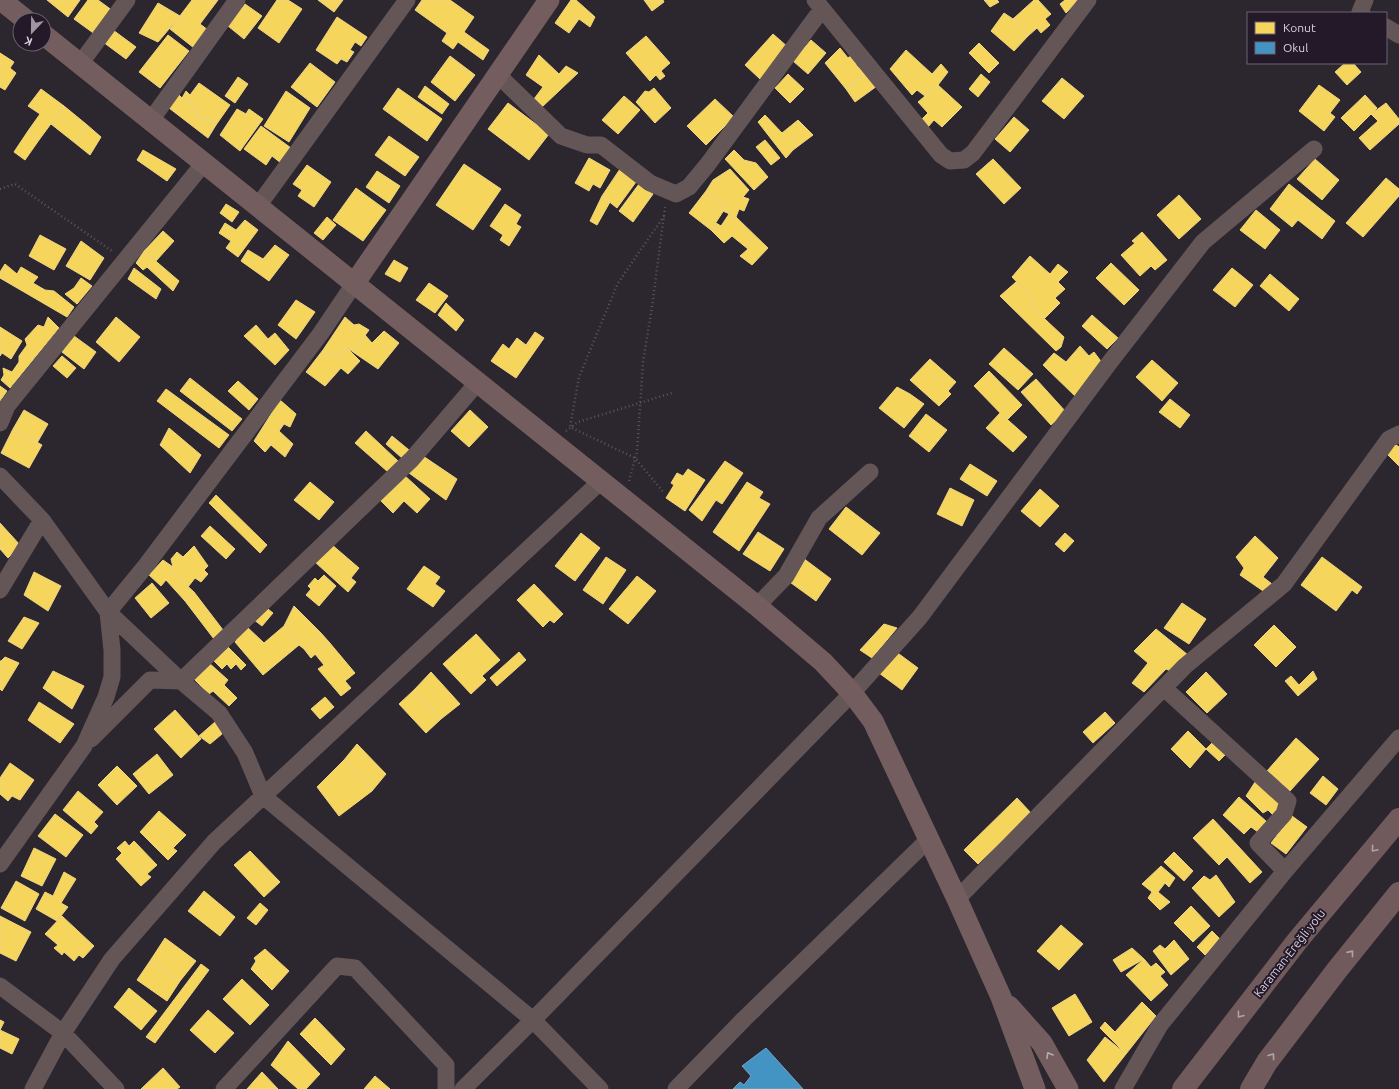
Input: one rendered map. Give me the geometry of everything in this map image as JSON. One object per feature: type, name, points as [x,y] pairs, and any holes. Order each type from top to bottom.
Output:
[{"type":"highway","name":"Karaman-Ereğli yolu","points":[[1183,1089],[1298,940],[1399,818]]},
{"type":"highway","points":[[1251,1089],[1267,1062],[1337,970],[1399,893]]},
{"type":"main road","points":[[1,0],[16,12]]},
{"type":"main road","points":[[354,284],[549,0]]},
{"type":"main road","points":[[52,41],[757,606],[823,662],[852,693],[873,721],[957,899],[1001,997],[1035,1089]]},
{"type":"main road","points":[[1001,997],[1042,1043],[1068,1089]]},
{"type":"street","points":[[80,64],[127,0]]},
{"type":"street","points":[[151,120],[237,0]]},
{"type":"street","points":[[258,206],[407,0]]},
{"type":"street","points":[[498,75],[561,136],[587,146],[601,144],[650,183],[676,194],[689,187],[708,164],[818,4],[941,155],[950,161],[964,160],[973,153],[1088,0]]},
{"type":"street","points":[[1360,12],[1365,0]]},
{"type":"street","points":[[1387,28],[1399,34]]},
{"type":"street","points":[[463,1089],[533,1020],[852,693],[920,617],[1110,362],[1203,242],[1314,149]]},
{"type":"street","points":[[0,423],[7,406],[204,163]]},
{"type":"street","points":[[84,746],[106,697],[112,677],[112,650],[108,612],[144,568],[321,333],[354,284]]},
{"type":"street","points":[[0,864],[84,746],[150,680],[181,681],[412,458],[478,382]]},
{"type":"street","points":[[957,899],[1185,666],[1284,584],[1389,439],[1399,434]]},
{"type":"street","points":[[757,606],[786,576],[819,518],[870,472]]},
{"type":"street","points":[[0,476],[42,520],[108,612],[181,681],[219,713],[245,753],[263,796],[533,1020],[600,1089]]},
{"type":"street","points":[[33,1089],[63,1033],[112,959],[214,842],[600,481]]},
{"type":"street","points":[[0,590],[42,520]]},
{"type":"street","points":[[1164,688],[1288,801],[1284,814],[1258,843],[1285,872]]},
{"type":"street","points":[[1124,1089],[1160,1025],[1285,872],[1399,738]]},
{"type":"street","points":[[676,1089],[744,1019],[929,839]]},
{"type":"street","points":[[224,1089],[337,966],[355,968],[446,1065],[446,1089]]},
{"type":"street","points":[[0,986],[63,1033],[116,1089]]},
{"type":"path","points":[[0,188],[15,184],[126,260]]},
{"type":"path","points":[[623,499],[637,452],[643,362],[652,307],[667,190]]},
{"type":"path","points":[[570,427],[579,378],[618,283],[664,216]]},
{"type":"path","points":[[552,442],[578,422],[672,393]]},
{"type":"path","points":[[570,427],[636,458],[664,493]]},
{"type":"building: Konut","points":[[47,0],[80,0],[68,17]]},
{"type":"building: Konut","points":[[88,0],[98,0],[113,11],[96,35],[74,19]]},
{"type":"building: Konut","points":[[192,0],[218,0],[200,24],[208,30],[194,48],[170,29]]},
{"type":"building: Konut","points":[[277,0],[288,0],[302,9],[279,43],[258,28]]},
{"type":"building: Konut","points":[[318,0],[343,0],[334,12]]},
{"type":"building: Konut","points":[[422,0],[450,0],[474,17],[464,32],[489,50],[483,60],[458,42],[453,49],[442,41],[447,33],[415,10]]},
{"type":"building: Konut","points":[[571,0],[576,0],[595,17],[590,27],[579,19],[569,33],[555,23]]},
{"type":"building: Konut","points":[[644,0],[663,0],[664,2],[652,11]]},
{"type":"building: Konut","points":[[984,0],[997,0],[999,2],[990,7]]},
{"type":"building: Konut","points":[[1034,0],[1038,0],[1051,14],[1045,19],[1050,25],[1041,33],[1037,28],[1028,36],[1013,19]]},
{"type":"building: Konut","points":[[1065,0],[1078,0],[1066,13],[1060,4]]},
{"type":"building: Konut","points":[[158,3],[180,16],[158,42],[139,33]]},
{"type":"building: Konut","points":[[245,4],[262,16],[244,39],[228,26]]},
{"type":"building: Konut","points":[[1004,13],[1013,19],[1028,36],[1014,51],[991,31]]},
{"type":"building: Konut","points":[[337,17],[367,37],[361,46],[355,42],[350,50],[354,52],[347,62],[341,59],[337,64],[316,50]]},
{"type":"building: Konut","points":[[113,30],[136,47],[126,59],[103,42]]},
{"type":"building: Konut","points":[[773,34],[789,48],[760,79],[745,65]]},
{"type":"building: Konut","points":[[168,35],[189,51],[160,88],[139,72]]},
{"type":"building: Konut","points":[[646,36],[670,63],[661,71],[665,76],[660,80],[656,75],[650,81],[626,53]]},
{"type":"building: Konut","points":[[811,40],[826,53],[808,74],[793,61]]},
{"type":"building: Konut","points":[[979,43],[999,63],[989,73],[969,53]]},
{"type":"building: Konut","points":[[840,48],[848,58],[852,55],[859,60],[856,65],[866,73],[846,89],[825,63]]},
{"type":"building: Konut","points":[[906,50],[932,74],[941,64],[948,72],[938,85],[925,96],[917,90],[912,95],[890,69]]},
{"type":"building: Konut","points":[[0,53],[14,62],[10,68],[16,73],[5,90],[0,87]]},
{"type":"building: Konut","points":[[539,55],[559,74],[566,66],[578,73],[542,107],[534,99],[543,87],[526,75]]},
{"type":"building: Konut","points":[[450,56],[475,75],[455,101],[431,82]]},
{"type":"building: Konut","points":[[310,63],[335,82],[317,107],[291,87]]},
{"type":"building: Konut","points":[[1344,64],[1354,64],[1361,72],[1347,85],[1335,72]]},
{"type":"building: Konut","points":[[866,73],[877,86],[855,102],[846,89]]},
{"type":"building: Konut","points":[[788,74],[804,89],[790,103],[775,88]]},
{"type":"building: Konut","points":[[981,74],[990,82],[978,97],[969,89]]},
{"type":"building: Konut","points":[[238,77],[248,84],[235,103],[225,96]]},
{"type":"building: Konut","points":[[1062,78],[1084,96],[1064,119],[1042,101]]},
{"type":"building: Konut","points":[[199,83],[230,105],[216,125],[206,118],[204,121],[195,115],[199,110],[182,98],[186,91],[190,95]]},
{"type":"building: Konut","points":[[938,85],[962,107],[942,127],[934,120],[928,127],[921,120],[928,113],[918,102]]},
{"type":"building: Konut","points":[[1319,85],[1340,100],[1330,113],[1335,117],[1324,131],[1299,111]]},
{"type":"building: Konut","points":[[425,86],[449,104],[442,114],[418,97]]},
{"type":"building: Konut","points":[[398,88],[442,119],[427,141],[383,109]]},
{"type":"building: Konut","points":[[654,88],[671,108],[655,123],[636,102],[645,91],[649,92]]},
{"type":"building: Konut","points":[[41,89],[64,106],[39,140],[28,131],[40,114],[28,106]]},
{"type":"building: Konut","points":[[286,91],[310,108],[289,142],[264,126]]},
{"type":"building: Konut","points":[[178,94],[199,110],[195,115],[204,121],[206,118],[216,125],[208,138],[169,108]]},
{"type":"building: Konut","points":[[1365,95],[1377,108],[1354,131],[1341,118]]},
{"type":"building: Konut","points":[[624,96],[640,110],[618,134],[602,120]]},
{"type":"building: Konut","points":[[715,99],[734,117],[706,145],[687,126]]},
{"type":"building: Konut","points":[[508,103],[549,134],[529,160],[488,129]]},
{"type":"building: Konut","points":[[1386,103],[1399,119],[1399,124],[1370,150],[1359,138],[1378,121],[1371,114]]},
{"type":"building: Konut","points":[[64,106],[86,124],[75,143],[51,124]]},
{"type":"building: Konut","points":[[237,109],[246,114],[249,109],[263,119],[240,151],[220,135]]},
{"type":"building: Konut","points":[[765,115],[782,133],[798,120],[813,135],[793,150],[786,158],[758,122]]},
{"type":"building: Konut","points":[[1014,117],[1029,130],[1010,152],[995,139]]},
{"type":"building: Konut","points":[[86,124],[101,137],[90,155],[75,143]]},
{"type":"building: Konut","points":[[261,126],[291,148],[281,163],[272,156],[266,165],[244,149]]},
{"type":"building: Konut","points":[[28,131],[39,140],[25,160],[14,152]]},
{"type":"building: Konut","points":[[389,136],[419,157],[405,176],[375,155]]},
{"type":"building: Konut","points":[[765,140],[780,158],[771,165],[756,147]]},
{"type":"building: Konut","points":[[143,150],[176,169],[167,181],[137,160]]},
{"type":"building: Konut","points":[[734,150],[744,160],[756,163],[768,177],[754,190],[725,159]]},
{"type":"building: Konut","points":[[589,158],[610,170],[600,188],[593,184],[589,191],[575,183]]},
{"type":"building: Konut","points":[[993,159],[1021,188],[1004,204],[976,174]]},
{"type":"building: Konut","points":[[1315,159],[1339,180],[1322,200],[1297,179]]},
{"type":"building: Konut","points":[[464,164],[501,189],[473,230],[436,205]]},
{"type":"building: Konut","points":[[307,165],[331,182],[314,207],[298,196],[302,190],[293,184]]},
{"type":"building: Konut","points":[[620,169],[636,182],[617,208],[602,196]]},
{"type":"building: Konut","points":[[730,169],[749,190],[743,197],[749,199],[744,211],[739,209],[736,217],[723,211],[726,207],[706,191],[713,180]]},
{"type":"building: Konut","points":[[377,171],[400,186],[389,203],[366,187]]},
{"type":"building: Konut","points":[[1386,178],[1399,189],[1399,196],[1363,237],[1346,223]]},
{"type":"building: Konut","points":[[639,184],[653,194],[633,222],[619,211]]},
{"type":"building: Konut","points":[[1289,184],[1335,221],[1322,239],[1298,220],[1292,227],[1270,209]]},
{"type":"building: Konut","points":[[356,188],[386,210],[363,241],[333,220]]},
{"type":"building: Konut","points":[[706,191],[726,207],[711,230],[689,213]]},
{"type":"building: Konut","points":[[1179,195],[1201,219],[1179,239],[1157,215]]},
{"type":"building: Konut","points":[[602,196],[610,202],[597,225],[590,221]]},
{"type":"building: Konut","points":[[226,204],[239,212],[232,222],[220,213]]},
{"type":"building: Konut","points":[[505,204],[521,215],[516,224],[521,227],[509,246],[500,240],[503,235],[490,226]]},
{"type":"building: Konut","points":[[1256,210],[1280,230],[1265,249],[1240,230]]},
{"type":"building: Konut","points":[[729,214],[736,217],[768,248],[752,265],[740,256],[748,249],[732,236],[724,243],[711,230],[716,223],[721,226]]},
{"type":"building: Konut","points":[[327,217],[336,225],[323,240],[314,233]]},
{"type":"building: Konut","points":[[245,220],[258,230],[238,257],[226,248],[231,241],[219,233],[225,223],[236,230]]},
{"type":"building: Konut","points":[[163,231],[174,241],[156,261],[144,251]]},
{"type":"building: Konut","points":[[1142,232],[1167,260],[1155,270],[1151,266],[1140,276],[1121,255],[1135,243],[1132,241]]},
{"type":"building: Konut","points":[[40,235],[66,249],[54,270],[29,256]]},
{"type":"building: Konut","points":[[81,241],[104,258],[90,280],[66,266]]},
{"type":"building: Konut","points":[[275,245],[289,255],[269,281],[241,261],[248,250],[263,259]]},
{"type":"building: Konut","points":[[144,251],[179,281],[173,291],[147,267],[143,270],[136,263]]},
{"type":"building: Konut","points":[[1030,256],[1050,274],[1058,264],[1068,272],[1058,282],[1065,289],[1055,298],[1060,303],[1044,319],[1030,305],[1034,300],[1012,277]]},
{"type":"building: Konut","points":[[394,260],[408,268],[400,282],[385,274]]},
{"type":"building: Konut","points":[[1111,263],[1139,290],[1124,305],[1096,278]]},
{"type":"building: Konut","points":[[5,264],[17,274],[21,267],[38,277],[33,283],[45,290],[54,291],[74,307],[67,317],[0,278],[0,272]]},
{"type":"building: Konut","points":[[134,268],[161,289],[156,299],[128,279]]},
{"type":"building: Konut","points":[[1232,268],[1253,285],[1235,307],[1213,290]]},
{"type":"building: Konut","points":[[1270,274],[1299,299],[1289,311],[1260,286]]},
{"type":"building: Konut","points":[[81,278],[92,286],[77,304],[65,294],[74,288]]},
{"type":"building: Konut","points":[[1016,282],[1034,300],[1030,305],[1064,337],[1061,347],[1056,351],[1000,296]]},
{"type":"building: Konut","points":[[429,283],[448,296],[435,313],[416,300]]},
{"type":"building: Konut","points":[[296,300],[315,312],[296,339],[278,325]]},
{"type":"building: Konut","points":[[446,303],[464,320],[456,331],[438,315]]},
{"type":"building: Konut","points":[[1092,315],[1118,338],[1107,349],[1082,326]]},
{"type":"building: Konut","points":[[48,317],[59,328],[10,388],[1,380],[4,375],[3,368],[12,372],[19,362],[19,356],[27,345],[25,339],[38,325],[44,327]]},
{"type":"building: Konut","points":[[116,317],[140,337],[119,362],[96,342]]},
{"type":"building: Konut","points":[[345,317],[354,325],[359,324],[369,330],[353,352],[346,347],[337,357],[323,350]]},
{"type":"building: Konut","points":[[256,325],[268,339],[275,333],[289,350],[275,365],[244,336]]},
{"type":"building: Konut","points":[[0,327],[22,341],[11,359],[2,353],[0,356]]},
{"type":"building: Konut","points":[[384,331],[399,343],[378,369],[353,352],[365,335],[372,343]]},
{"type":"building: Konut","points":[[535,332],[544,338],[516,378],[491,361],[503,344],[509,349],[517,338],[526,345]]},
{"type":"building: Konut","points":[[74,336],[96,352],[84,369],[62,352]]},
{"type":"building: Konut","points":[[1080,346],[1089,356],[1094,352],[1103,364],[1076,397],[1043,365],[1054,353],[1066,362]]},
{"type":"building: Konut","points":[[346,347],[360,361],[348,374],[341,368],[325,386],[306,372],[323,350],[337,357]]},
{"type":"building: Konut","points":[[1004,348],[1033,374],[1018,390],[989,364]]},
{"type":"building: Konut","points":[[62,356],[76,368],[67,378],[53,366]]},
{"type":"building: Konut","points":[[930,359],[956,382],[948,391],[951,394],[939,406],[910,380]]},
{"type":"building: Konut","points":[[1152,360],[1178,383],[1162,401],[1136,377]]},
{"type":"building: Konut","points":[[989,371],[1022,405],[1007,420],[974,386]]},
{"type":"building: Konut","points":[[190,378],[242,419],[232,431],[180,391]]},
{"type":"building: Konut","points":[[1036,379],[1066,412],[1051,425],[1021,392]]},
{"type":"building: Konut","points":[[238,381],[258,399],[249,410],[228,391]]},
{"type":"building: Konut","points":[[0,386],[7,391],[0,401]]},
{"type":"building: Konut","points":[[897,387],[924,404],[904,428],[879,408]]},
{"type":"building: Konut","points":[[166,389],[229,435],[219,448],[157,401]]},
{"type":"building: Konut","points":[[1170,399],[1190,415],[1180,428],[1159,412]]},
{"type":"building: Konut","points":[[280,400],[296,414],[290,427],[284,424],[279,431],[293,444],[285,457],[271,445],[265,452],[254,441]]},
{"type":"building: Konut","points":[[24,410],[48,424],[37,443],[13,429]]},
{"type":"building: Konut","points":[[470,410],[488,427],[469,447],[451,431]]},
{"type":"building: Konut","points":[[1000,413],[1027,437],[1013,452],[986,428]]},
{"type":"building: Konut","points":[[926,414],[947,430],[929,452],[909,436]]},
{"type":"building: Konut","points":[[169,428],[201,455],[190,473],[160,445]]},
{"type":"building: Konut","points":[[13,429],[42,445],[29,468],[1,453]]},
{"type":"building: Konut","points":[[366,431],[398,461],[388,472],[355,443]]},
{"type":"building: Konut","points":[[392,436],[409,450],[402,458],[386,444]]},
{"type":"building: Konut","points":[[1395,444],[1399,447],[1399,466],[1386,453]]},
{"type":"building: Konut","points":[[423,456],[457,479],[446,500],[409,473]]},
{"type":"building: Konut","points":[[725,461],[743,473],[722,504],[716,500],[702,521],[689,510]]},
{"type":"building: Konut","points":[[970,464],[997,481],[987,496],[960,479]]},
{"type":"building: Konut","points":[[688,469],[705,480],[685,511],[666,498],[674,485],[671,483],[677,473],[683,476]]},
{"type":"building: Konut","points":[[403,474],[430,499],[417,513],[404,501],[393,513],[379,499]]},
{"type":"building: Konut","points":[[310,482],[334,502],[319,520],[294,500]]},
{"type":"building: Konut","points":[[747,482],[763,492],[759,498],[770,504],[739,551],[713,532]]},
{"type":"building: Konut","points":[[950,488],[974,500],[962,526],[937,514]]},
{"type":"building: Konut","points":[[1040,489],[1059,506],[1040,527],[1021,511]]},
{"type":"building: Konut","points":[[216,495],[267,545],[260,553],[209,503]]},
{"type":"building: Konut","points":[[846,507],[880,533],[862,555],[829,529]]},
{"type":"building: Konut","points":[[0,523],[20,545],[8,558],[0,549]]},
{"type":"building: Konut","points":[[210,526],[235,549],[226,559],[201,536]]},
{"type":"building: Konut","points":[[758,532],[784,549],[770,571],[743,554]]},
{"type":"building: Konut","points":[[581,533],[600,548],[575,581],[555,566]]},
{"type":"building: Konut","points":[[1065,533],[1074,541],[1064,552],[1055,544]]},
{"type":"building: Konut","points":[[1255,536],[1278,558],[1263,577],[1272,584],[1266,593],[1240,575],[1244,568],[1236,557]]},
{"type":"building: Konut","points":[[331,544],[359,568],[351,578],[356,582],[348,592],[315,562]]},
{"type":"building: Konut","points":[[194,546],[208,566],[204,570],[208,574],[201,582],[195,578],[188,587],[171,571],[173,567],[171,559],[177,552],[183,557]]},
{"type":"building: Konut","points":[[606,557],[626,570],[603,604],[583,590]]},
{"type":"building: Konut","points":[[1322,557],[1362,587],[1357,594],[1352,590],[1336,611],[1301,585]]},
{"type":"building: Konut","points":[[803,558],[831,579],[816,601],[787,580]]},
{"type":"building: Konut","points":[[163,560],[173,567],[171,571],[194,592],[185,601],[166,580],[161,586],[149,575]]},
{"type":"building: Konut","points":[[424,566],[440,577],[435,584],[445,591],[433,607],[407,589]]},
{"type":"building: Konut","points":[[34,572],[61,586],[48,611],[24,595]]},
{"type":"building: Konut","points":[[324,575],[336,586],[319,606],[306,595],[311,589],[308,586],[315,578],[318,581]]},
{"type":"building: Konut","points":[[637,576],[656,591],[628,624],[609,609]]},
{"type":"building: Konut","points":[[152,583],[169,603],[151,618],[135,598]]},
{"type":"building: Konut","points":[[534,584],[563,614],[554,623],[550,620],[543,627],[517,600]]},
{"type":"building: Konut","points":[[194,592],[223,630],[214,639],[185,601]]},
{"type":"building: Konut","points":[[1182,603],[1206,619],[1189,644],[1164,628]]},
{"type":"building: Konut","points":[[264,606],[273,613],[262,626],[253,619]]},
{"type":"building: Konut","points":[[294,606],[321,633],[304,649],[284,626]]},
{"type":"building: Konut","points":[[24,617],[39,623],[22,649],[8,641]]},
{"type":"building: Konut","points":[[884,624],[897,628],[872,658],[860,650]]},
{"type":"building: Konut","points":[[1274,625],[1296,647],[1276,667],[1254,645]]},
{"type":"building: Konut","points":[[246,626],[264,643],[284,626],[299,645],[263,675],[235,642]]},
{"type":"building: Konut","points":[[1156,629],[1188,655],[1173,672],[1166,669],[1144,692],[1132,683],[1148,663],[1134,651]]},
{"type":"building: Konut","points":[[321,633],[329,642],[311,658],[304,649]]},
{"type":"building: Konut","points":[[476,634],[500,660],[482,676],[486,680],[471,694],[443,664]]},
{"type":"building: Konut","points":[[329,642],[355,673],[345,681],[351,688],[341,696],[318,669],[324,665],[315,654]]},
{"type":"building: Konut","points":[[228,647],[246,665],[241,670],[236,664],[231,669],[227,664],[222,669],[214,661]]},
{"type":"building: Konut","points":[[895,651],[918,668],[902,690],[879,673]]},
{"type":"building: Konut","points":[[519,652],[526,660],[497,686],[490,678]]},
{"type":"building: Konut","points":[[5,657],[19,663],[2,691],[0,689],[0,661]]},
{"type":"building: Konut","points":[[208,662],[228,680],[224,685],[237,698],[229,706],[213,691],[209,694],[193,678]]},
{"type":"building: Konut","points":[[53,671],[84,686],[72,709],[43,688]]},
{"type":"building: Konut","points":[[1313,671],[1317,679],[1298,696],[1285,681],[1291,676],[1299,685]]},
{"type":"building: Konut","points":[[431,672],[460,704],[441,719],[414,690]]},
{"type":"building: Konut","points":[[1206,672],[1227,694],[1207,713],[1186,692]]},
{"type":"building: Konut","points":[[414,690],[441,719],[426,733],[399,704]]},
{"type":"building: Konut","points":[[325,697],[334,707],[320,719],[311,709]]},
{"type":"building: Konut","points":[[39,702],[74,724],[60,743],[28,720]]},
{"type":"building: Konut","points":[[175,710],[201,739],[181,758],[154,729]]},
{"type":"building: Konut","points":[[1105,712],[1115,723],[1093,743],[1083,732]]},
{"type":"building: Konut","points":[[215,722],[221,728],[222,734],[210,744],[199,736]]},
{"type":"building: Konut","points":[[1188,731],[1206,749],[1190,768],[1171,749]]},
{"type":"building: Konut","points":[[1296,738],[1319,759],[1290,791],[1267,771]]},
{"type":"building: Konut","points":[[1214,741],[1227,753],[1219,761],[1206,749]]},
{"type":"building: Konut","points":[[357,744],[386,774],[372,791],[344,760]]},
{"type":"building: Konut","points":[[157,754],[173,775],[149,794],[133,774]]},
{"type":"building: Konut","points":[[344,760],[372,791],[339,816],[317,787]]},
{"type":"building: Konut","points":[[10,763],[34,780],[20,800],[12,796],[8,801],[0,794],[0,778]]},
{"type":"building: Konut","points":[[117,766],[137,786],[117,805],[98,785]]},
{"type":"building: Konut","points":[[1323,776],[1338,789],[1326,805],[1310,793]]},
{"type":"building: Konut","points":[[1257,779],[1282,802],[1274,816],[1268,810],[1263,813],[1246,796]]},
{"type":"building: Konut","points":[[78,791],[103,812],[94,822],[98,826],[91,834],[63,810]]},
{"type":"building: Konut","points":[[1239,797],[1267,822],[1258,832],[1251,827],[1244,834],[1223,815]]},
{"type":"building: Konut","points":[[1017,798],[1031,813],[978,864],[964,850]]},
{"type":"building: Konut","points":[[159,811],[186,835],[173,848],[177,851],[168,860],[140,832]]},
{"type":"building: Konut","points":[[55,814],[83,835],[66,857],[38,836]]},
{"type":"building: Konut","points":[[1292,816],[1307,827],[1286,854],[1271,843]]},
{"type":"building: Konut","points":[[1213,819],[1262,872],[1250,883],[1227,857],[1219,865],[1193,838]]},
{"type":"building: Konut","points":[[125,841],[129,846],[134,841],[157,865],[147,874],[151,877],[141,886],[116,859],[122,853],[117,848]]},
{"type":"building: Konut","points":[[34,848],[56,859],[42,886],[21,876]]},
{"type":"building: Konut","points":[[250,851],[280,882],[264,897],[234,865]]},
{"type":"building: Konut","points":[[1174,852],[1193,871],[1184,881],[1164,862]]},
{"type":"building: Konut","points":[[1161,866],[1175,878],[1169,887],[1165,883],[1158,892],[1170,902],[1160,910],[1148,898],[1152,892],[1142,884]]},
{"type":"building: Konut","points":[[64,872],[76,879],[61,903],[68,907],[57,921],[36,909],[45,892],[53,896]]},
{"type":"building: Konut","points":[[1216,875],[1235,902],[1219,917],[1192,888],[1204,876],[1210,880]]},
{"type":"building: Konut","points":[[16,881],[39,894],[25,921],[1,908]]},
{"type":"building: Konut","points":[[204,891],[235,917],[220,936],[188,911]]},
{"type":"building: Konut","points":[[260,903],[268,910],[256,925],[247,918]]},
{"type":"building: Konut","points":[[1191,906],[1210,926],[1193,942],[1174,923]]},
{"type":"building: Konut","points":[[0,916],[31,932],[16,961],[0,953]]},
{"type":"building: Konut","points":[[62,916],[94,946],[83,958],[79,955],[74,961],[64,952],[62,955],[54,948],[58,945],[45,934]]},
{"type":"building: Konut","points":[[1061,925],[1083,944],[1059,970],[1037,951]]},
{"type":"building: Konut","points":[[1212,931],[1220,939],[1205,955],[1197,947]]},
{"type":"building: Konut","points":[[165,938],[196,961],[180,981],[150,961]]},
{"type":"building: Konut","points":[[1174,940],[1189,959],[1171,975],[1153,951],[1160,945],[1165,949]]},
{"type":"building: Konut","points":[[1132,948],[1144,959],[1121,972],[1113,960]]},
{"type":"building: Konut","points":[[265,949],[289,971],[272,990],[251,969],[256,961],[254,958]]},
{"type":"building: Konut","points":[[1144,959],[1151,967],[1156,963],[1165,972],[1160,976],[1168,985],[1151,1001],[1126,975]]},
{"type":"building: Konut","points":[[150,961],[180,981],[167,1001],[137,980]]},
{"type":"building: Konut","points":[[201,964],[209,970],[155,1043],[146,1037]]},
{"type":"building: Konut","points":[[242,979],[269,1005],[250,1025],[223,999]]},
{"type":"building: Konut","points":[[129,988],[157,1011],[141,1030],[114,1007]]},
{"type":"building: Konut","points":[[1075,994],[1092,1022],[1069,1036],[1052,1008]]},
{"type":"building: Konut","points":[[1142,1002],[1156,1016],[1126,1054],[1100,1028],[1105,1022],[1115,1032]]},
{"type":"building: Konut","points":[[208,1010],[234,1033],[215,1053],[190,1030]]},
{"type":"building: Konut","points":[[315,1018],[345,1049],[331,1065],[300,1034]]},
{"type":"building: Konut","points":[[0,1020],[4,1022],[0,1030]]},
{"type":"building: Konut","points":[[0,1030],[19,1039],[12,1054],[0,1048]]},
{"type":"building: Konut","points":[[1105,1037],[1126,1054],[1104,1082],[1087,1060]]},
{"type":"building: Konut","points":[[288,1041],[320,1074],[306,1089],[298,1089],[271,1065]]},
{"type":"building: Konut","points":[[163,1068],[180,1087],[177,1089],[141,1089]]},
{"type":"building: Konut","points":[[262,1072],[278,1089],[247,1089]]},
{"type":"building: Konut","points":[[375,1076],[390,1089],[364,1089]]},
{"type":"building: Okul","points":[[766,1048],[803,1089],[733,1089],[740,1082],[744,1085],[751,1076],[742,1066]]}]
